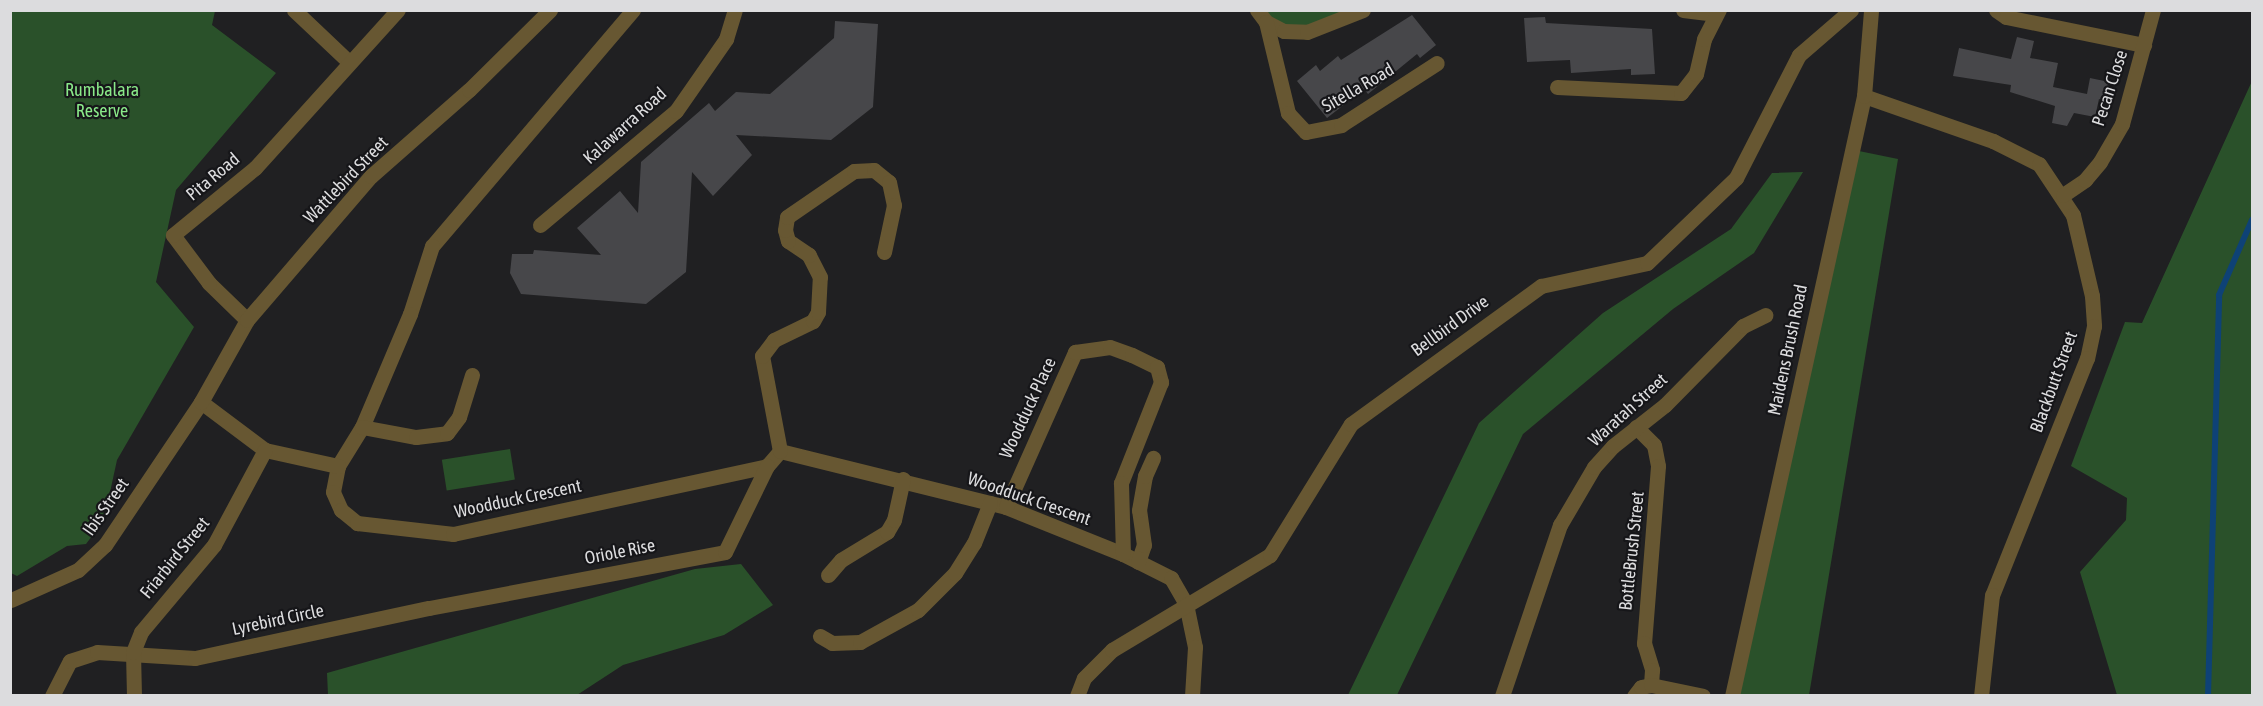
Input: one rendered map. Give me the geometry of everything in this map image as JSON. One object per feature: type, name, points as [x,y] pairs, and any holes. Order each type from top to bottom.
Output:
[{"type":"street","points":[[294,10],[348,61]]},
{"type":"street","name":"Pita Road","points":[[247,320],[209,283],[173,235],[255,168],[348,61],[398,10]]},
{"type":"street","name":"Wattlebird Street","points":[[201,402],[247,320],[372,176],[470,90],[550,10]]},
{"type":"street","name":"Woodduck Crescent","points":[[633,10],[432,246],[410,314],[362,427],[338,466],[333,492],[341,510],[357,523],[453,534],[767,466]]},
{"type":"street","name":"Kalawarra Road","points":[[540,225],[676,111],[726,39],[735,10]]},
{"type":"street","name":"Sitella Road","points":[[1261,16],[1284,31],[1307,32],[1364,10]]},
{"type":"street","points":[[1557,87],[1681,93],[1696,74],[1704,39],[1717,12],[1683,10]]},
{"type":"street","name":"Bellbird Drive","points":[[1077,696],[1084,678],[1112,650],[1270,555],[1351,424],[1541,286],[1647,263],[1736,178],[1799,55],[1851,10]]},
{"type":"street","name":"Maidens Brush Road","points":[[1732,696],[1864,96],[1871,10]]},
{"type":"street","points":[[1996,10],[2006,17],[2144,45]]},
{"type":"street","name":"Pecan Close","points":[[2063,195],[2085,180],[2111,144],[2134,86],[2152,10]]},
{"type":"street","name":"Sitella Road","points":[[1261,16],[1288,114],[1306,132],[1341,125],[1437,63]]},
{"type":"street","name":"Blackbutt Street","points":[[1864,96],[2028,156],[2047,172],[2073,214],[2091,296],[2092,342],[1992,595],[1981,696]]},
{"type":"street","points":[[767,466],[780,451],[762,356],[774,340],[813,321],[818,312],[820,277],[816,263],[786,238],[787,217],[854,171],[874,170],[889,182],[894,205],[884,252]]},
{"type":"street","name":"Waratah Street","points":[[1502,696],[1560,525],[1594,467],[1636,427],[1665,405],[1743,326],[1766,315]]},
{"type":"street","name":"Woodduck Place","points":[[1006,507],[1075,352],[1110,346],[1157,367],[1161,382],[1121,483],[1123,554]]},
{"type":"street","points":[[362,427],[416,437],[447,433],[459,417],[472,375]]},
{"type":"street","points":[[201,402],[265,450],[338,466]]},
{"type":"street","name":"Ibis Street","points":[[11,601],[78,570],[105,545],[201,402]]},
{"type":"street","name":"BottleBrush Street","points":[[1636,427],[1654,446],[1658,465],[1644,624],[1644,644],[1652,670],[1651,685]]},
{"type":"street","name":"Friarbird Street","points":[[134,696],[133,652],[141,632],[214,545],[265,450]]},
{"type":"street","name":"Woodduck Crescent","points":[[780,451],[1006,507],[1123,554],[1170,578],[1186,604],[1195,647],[1192,696]]},
{"type":"street","points":[[1138,562],[1144,544],[1139,510],[1145,476],[1154,458]]},
{"type":"street","name":"Oriole Rise","points":[[429,608],[724,552],[767,466]]},
{"type":"street","points":[[828,575],[841,560],[887,532],[894,520],[903,480]]},
{"type":"street","points":[[820,636],[832,644],[860,642],[918,610],[955,573],[974,543],[990,503]]},
{"type":"street","name":"Lyrebird Circle","points":[[52,696],[70,661],[97,652],[133,652],[195,658],[429,608]]},
{"type":"street","points":[[1634,696],[1641,687],[1651,685],[1703,696]]},
{"type":"green space","name":"Rumbalara Reserve","points":[[11,11],[215,11],[212,25],[276,73],[176,190],[156,282],[194,327],[117,460],[104,520],[86,544],[67,546],[17,576],[11,573]]},
{"type":"green space","points":[[1257,11],[1363,11],[1284,31]]},
{"type":"green space","points":[[2252,81],[2252,695],[2117,695],[2080,572],[2126,520],[2127,498],[2071,466],[2125,322],[2142,323]]},
{"type":"green space","points":[[1854,150],[1898,159],[1809,695],[1733,696]]},
{"type":"green space","points":[[1803,172],[1754,253],[1673,309],[1523,434],[1397,695],[1348,695],[1479,423],[1603,313],[1731,229],[1772,173]]},
{"type":"green space","points":[[510,449],[515,480],[447,490],[442,460]]},
{"type":"green space","points":[[741,564],[773,605],[724,635],[623,665],[577,695],[328,695],[327,673],[695,569]]},
{"type":"building","points":[[1412,15],[1436,45],[1420,58],[1417,54],[1368,94],[1364,89],[1327,118],[1297,81],[1316,65],[1320,71],[1338,56],[1341,60]]},
{"type":"building","points":[[1545,17],[1546,23],[1652,29],[1655,74],[1631,75],[1631,69],[1571,73],[1570,60],[1527,62],[1524,18]]},
{"type":"building","points":[[835,21],[878,24],[873,107],[831,140],[736,135],[752,155],[713,196],[692,172],[686,272],[646,304],[521,294],[510,273],[512,254],[533,254],[534,250],[601,255],[577,228],[620,191],[638,213],[641,162],[709,103],[715,111],[736,92],[770,94],[834,38]]},
{"type":"building","points":[[2017,37],[2034,41],[2030,58],[2058,63],[2053,87],[2087,94],[2090,78],[2109,82],[2106,101],[2099,99],[2095,117],[2074,113],[2067,126],[2052,123],[2055,106],[2010,92],[2011,85],[1953,76],[1959,48],[2011,59]]},
{"type":"waterway","points":[[2208,696],[2219,295],[2252,220]]}]
